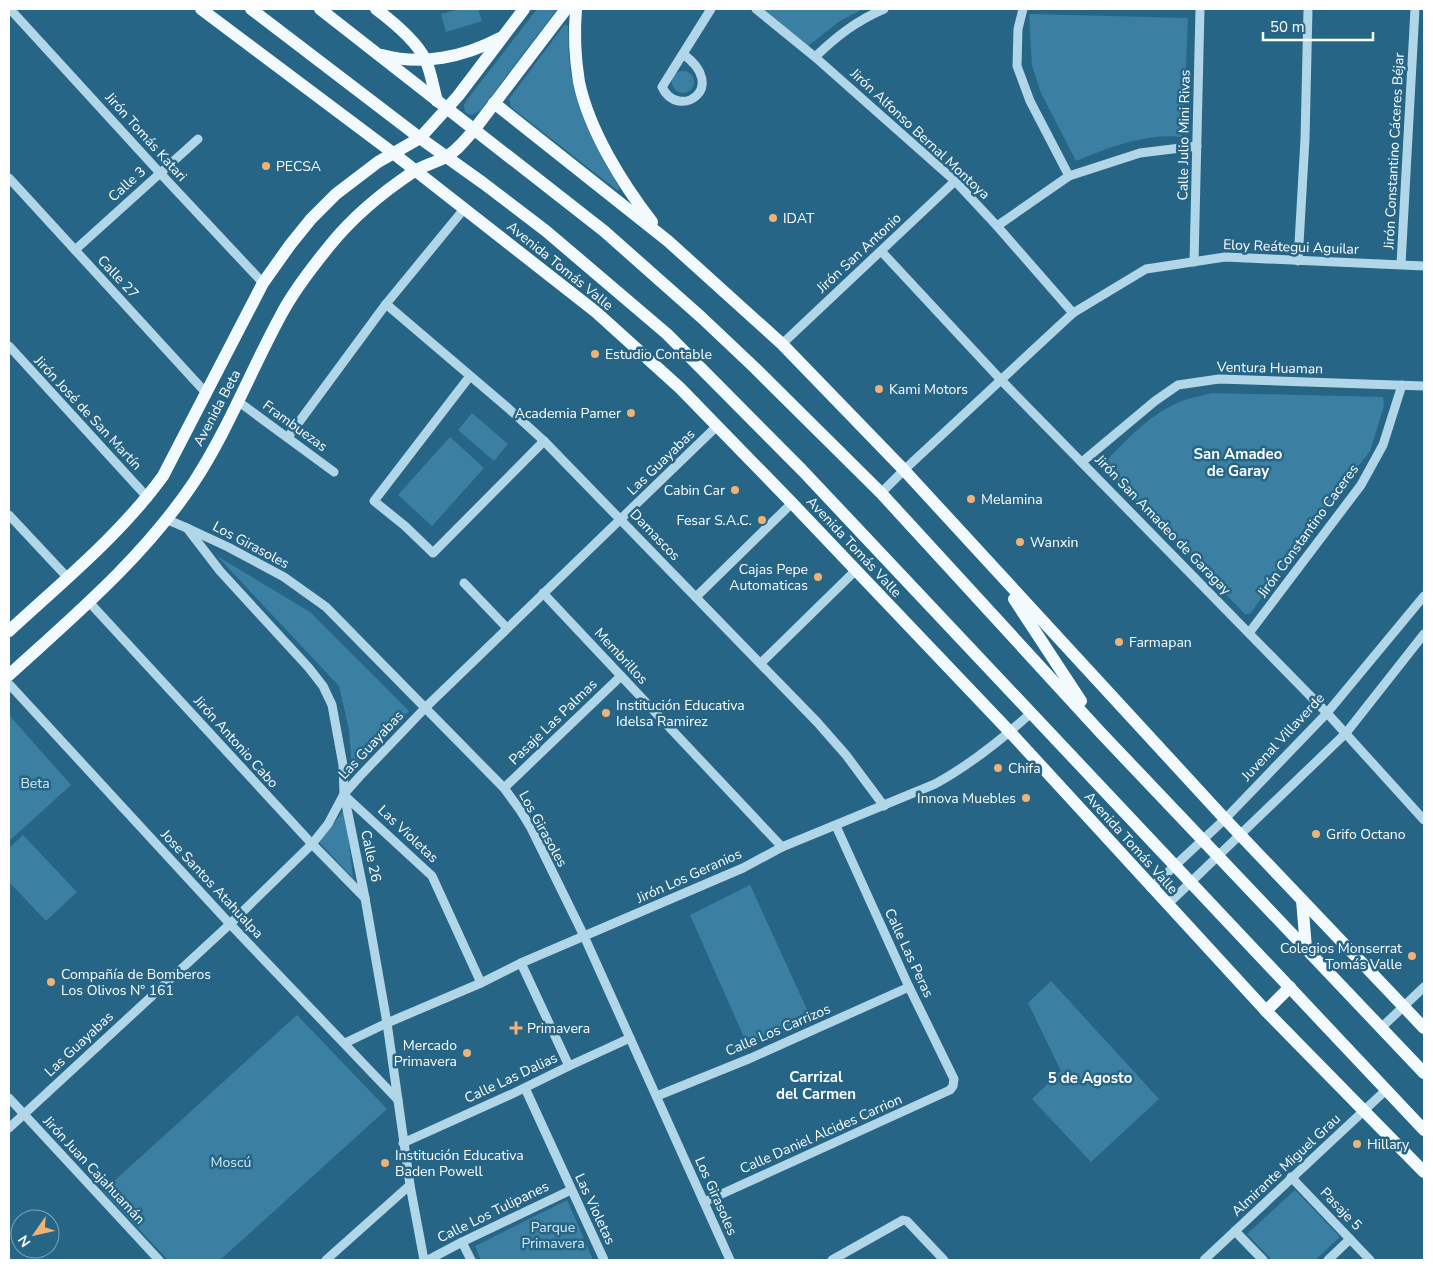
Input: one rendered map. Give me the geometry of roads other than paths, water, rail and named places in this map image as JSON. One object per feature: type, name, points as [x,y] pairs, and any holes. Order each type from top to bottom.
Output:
[{"type":"main road","name":"Avenida Tomás Valle","points":[[201,9],[393,153],[596,312],[680,388],[1010,732],[1151,888],[1266,1011],[1424,1172]]},
{"type":"main road","name":"Avenida Tomás Valle","points":[[251,9],[546,232],[666,334],[802,470],[1424,1130]]},
{"type":"main road","points":[[320,9],[604,231],[644,265],[755,368],[881,493],[1202,840],[1424,1073]]},
{"type":"main road","points":[[376,9],[390,19],[416,46],[426,60],[442,105]]},
{"type":"main road","name":"Avenida Beta","points":[[9,631],[105,543],[148,498],[163,476],[207,394],[263,283],[311,219],[336,194],[359,175],[420,138],[442,105],[524,9]]},
{"type":"main road","name":"Avenida Beta","points":[[9,675],[89,602],[139,553],[168,520],[195,481],[239,402],[281,314],[331,243],[374,202],[415,171],[446,157],[459,147],[566,9]]},
{"type":"main road","points":[[576,9],[574,33],[579,81],[604,150],[641,208],[668,241]]},
{"type":"main road","points":[[378,53],[406,60],[426,60],[465,53],[502,37]]},
{"type":"main road","points":[[494,103],[668,241],[782,344],[904,470],[1224,819],[1424,1028]]},
{"type":"main road","points":[[993,567],[1102,733]]},
{"type":"main road","points":[[1302,900],[1306,948]]},
{"type":"main road","points":[[1266,1011],[1290,987]]},
{"type":"street","name":"Jirón Tomás Katari","points":[[10,9],[160,174],[263,283]]},
{"type":"street","points":[[683,54],[694,62],[703,80],[702,87],[695,98],[684,102],[665,94],[662,87],[711,9]]},
{"type":"street","name":"Jirón Alfonso Bernal Montoya","points":[[756,9],[815,57],[955,181],[1074,313]]},
{"type":"street","points":[[815,57],[841,33],[863,18],[884,9]]},
{"type":"street","points":[[1023,9],[1018,29],[1017,66],[1030,101],[1069,176]]},
{"type":"street","name":"Calle Julio Mini Rivas","points":[[1194,262],[1200,9]]},
{"type":"street","points":[[1298,261],[1305,139],[1308,9]]},
{"type":"street","name":"Jirón Constantino Cáceres Béjar","points":[[1401,264],[1415,9]]},
{"type":"street","name":"Calle 3","points":[[75,250],[198,140]]},
{"type":"street","points":[[997,226],[1069,176],[1140,153],[1197,146]]},
{"type":"street","name":"Calle 27","points":[[9,178],[207,394]]},
{"type":"street","name":"Jirón San Antonio","points":[[782,344],[955,181]]},
{"type":"street","points":[[288,437],[386,304],[464,209]]},
{"type":"street","name":"Jirón San Amadeo de Garagay","points":[[881,251],[1001,380],[1250,633],[1424,820]]},
{"type":"street","name":"Eloy Reátegui Aguilar","points":[[881,493],[1074,313],[1146,269],[1225,257],[1424,266]]},
{"type":"street","name":"Damascos","points":[[386,304],[544,441],[761,663],[846,755],[884,806]]},
{"type":"street","name":"Jirón José de San Martín","points":[[9,346],[148,498]]},
{"type":"street","points":[[470,376],[374,502],[405,526],[433,553],[544,441]]},
{"type":"street","name":"Ventura Huaman","points":[[1082,462],[1155,401],[1178,385],[1219,379],[1424,386]]},
{"type":"street","name":"Jirón Constantino Caceres","points":[[1250,633],[1361,485],[1384,445],[1402,386]]},
{"type":"street","name":"Frambuezas","points":[[239,402],[334,472]]},
{"type":"street","name":"Las Guayabas","points":[[9,1128],[230,924],[312,844],[328,824],[344,794],[426,707],[716,427]]},
{"type":"street","points":[[696,597],[792,503]]},
{"type":"street","points":[[9,515],[67,577]]},
{"type":"street","name":"Calle 26","points":[[168,520],[187,528],[220,571],[310,668],[323,686],[332,705],[343,766],[344,794],[366,898],[387,1023],[410,1185],[426,1260]]},
{"type":"street","name":"Los Girasoles","points":[[187,528],[236,551],[284,577],[326,607],[504,788],[531,828],[584,936],[730,1260]]},
{"type":"street","points":[[761,663],[856,570]]},
{"type":"street","points":[[464,583],[507,628]]},
{"type":"street","name":"Membrillos","points":[[543,593],[782,848]]},
{"type":"street","name":"Juvenal Villaverde","points":[[1151,888],[1224,819],[1326,714],[1424,596]]},
{"type":"street","name":"Jirón Antonio Cabo","points":[[89,602],[312,844],[366,898]]},
{"type":"street","points":[[1167,905],[1346,734],[1424,634]]},
{"type":"street","name":"Pasaje Las Palmas","points":[[504,788],[620,676]]},
{"type":"street","name":"Jose Santos Atahualpa","points":[[9,684],[316,1016],[345,1043],[398,1100]]},
{"type":"street","name":"Jirón Los Geranios","points":[[345,1043],[481,983],[521,963],[716,880],[782,848],[935,784],[958,772],[1010,732],[1031,713]]},
{"type":"street","name":"Las Violetas","points":[[344,794],[432,876],[481,983]]},
{"type":"street","name":"Calle Las Peras","points":[[836,826],[909,987],[954,1079],[950,1090]]},
{"type":"street","points":[[521,963],[569,1066]]},
{"type":"street","name":"Calle Los Carrizos","points":[[657,1096],[751,1058],[909,987]]},
{"type":"street","points":[[1382,1027],[1424,987]]},
{"type":"street","name":"Calle Las Dalias","points":[[403,1142],[526,1088],[630,1038]]},
{"type":"street","name":"Las Violetas","points":[[526,1088],[604,1260]]},
{"type":"street","name":"Calle Daniel Alcides Carrion","points":[[704,1202],[950,1090]]},
{"type":"street","name":"Almirante Miguel Grau","points":[[1204,1260],[1386,1090]]},
{"type":"street","name":"Jirón Juan Cajahuamán","points":[[9,1098],[159,1260]]},
{"type":"street","name":"Pasaje 5","points":[[1292,1178],[1370,1260]]},
{"type":"street","points":[[326,1260],[410,1185]]},
{"type":"street","name":"Calle Los Tulipanes","points":[[426,1260],[571,1190]]},
{"type":"street","points":[[832,1260],[903,1220],[908,1221],[944,1260]]},
{"type":"street","points":[[1235,1231],[1263,1260]]},
{"type":"street","points":[[1328,1260],[1350,1239]]},
{"type":"street","points":[[462,1242],[471,1260]]},
{"type":"place","name":"PECSA","points":[[266,166]]},
{"type":"place","name":"IDAT","points":[[773,218]]},
{"type":"place","name":"Estudio Contable","points":[[595,354]]},
{"type":"place","name":"Kami Motors","points":[[879,389]]},
{"type":"place","name":"Academia Pamer","points":[[631,413]]},
{"type":"place","name":"Cabin Car","points":[[735,490]]},
{"type":"place","name":"Melamina","points":[[971,499]]},
{"type":"place","name":"Fesar S.A.C.","points":[[762,520]]},
{"type":"place","name":"Wanxin","points":[[1020,542]]},
{"type":"place","name":"Cajas Pepe Automaticas","points":[[818,577]]},
{"type":"place","name":"Farmapan","points":[[1119,642]]},
{"type":"place","name":"Institución Educativa Idelsa Ramirez","points":[[606,713]]},
{"type":"place","name":"Chifa","points":[[998,768]]},
{"type":"place","name":"Innova Muebles","points":[[1026,798]]},
{"type":"place","name":"Grifo Octano","points":[[1316,834]]},
{"type":"place","name":"Colegios Monserrat Tomás Valle","points":[[1412,956]]},
{"type":"place","name":"Compañía de Bomberos Los Olivos Nº 161","points":[[51,982]]},
{"type":"place","name":"Primavera","points":[[516,1028]]},
{"type":"place","name":"Mercado Primavera","points":[[467,1053]]},
{"type":"place","name":"Hillary","points":[[1357,1144]]},
{"type":"place","name":"Institución Educativa Baden Powell","points":[[385,1163]]},
{"type":"district","name":"San Amadeo de Garay","points":[[1238,462]]},
{"type":"district","name":"5 de Agosto","points":[[1090,1078]]},
{"type":"district","name":"Carrizal del Carmen","points":[[816,1086]]},
{"type":"park label","name":"Beta","points":[[35,783]]},
{"type":"park label","name":"Moscú","points":[[231,1162]]},
{"type":"park label","name":"Parque Primavera","points":[[553,1236]]}]
